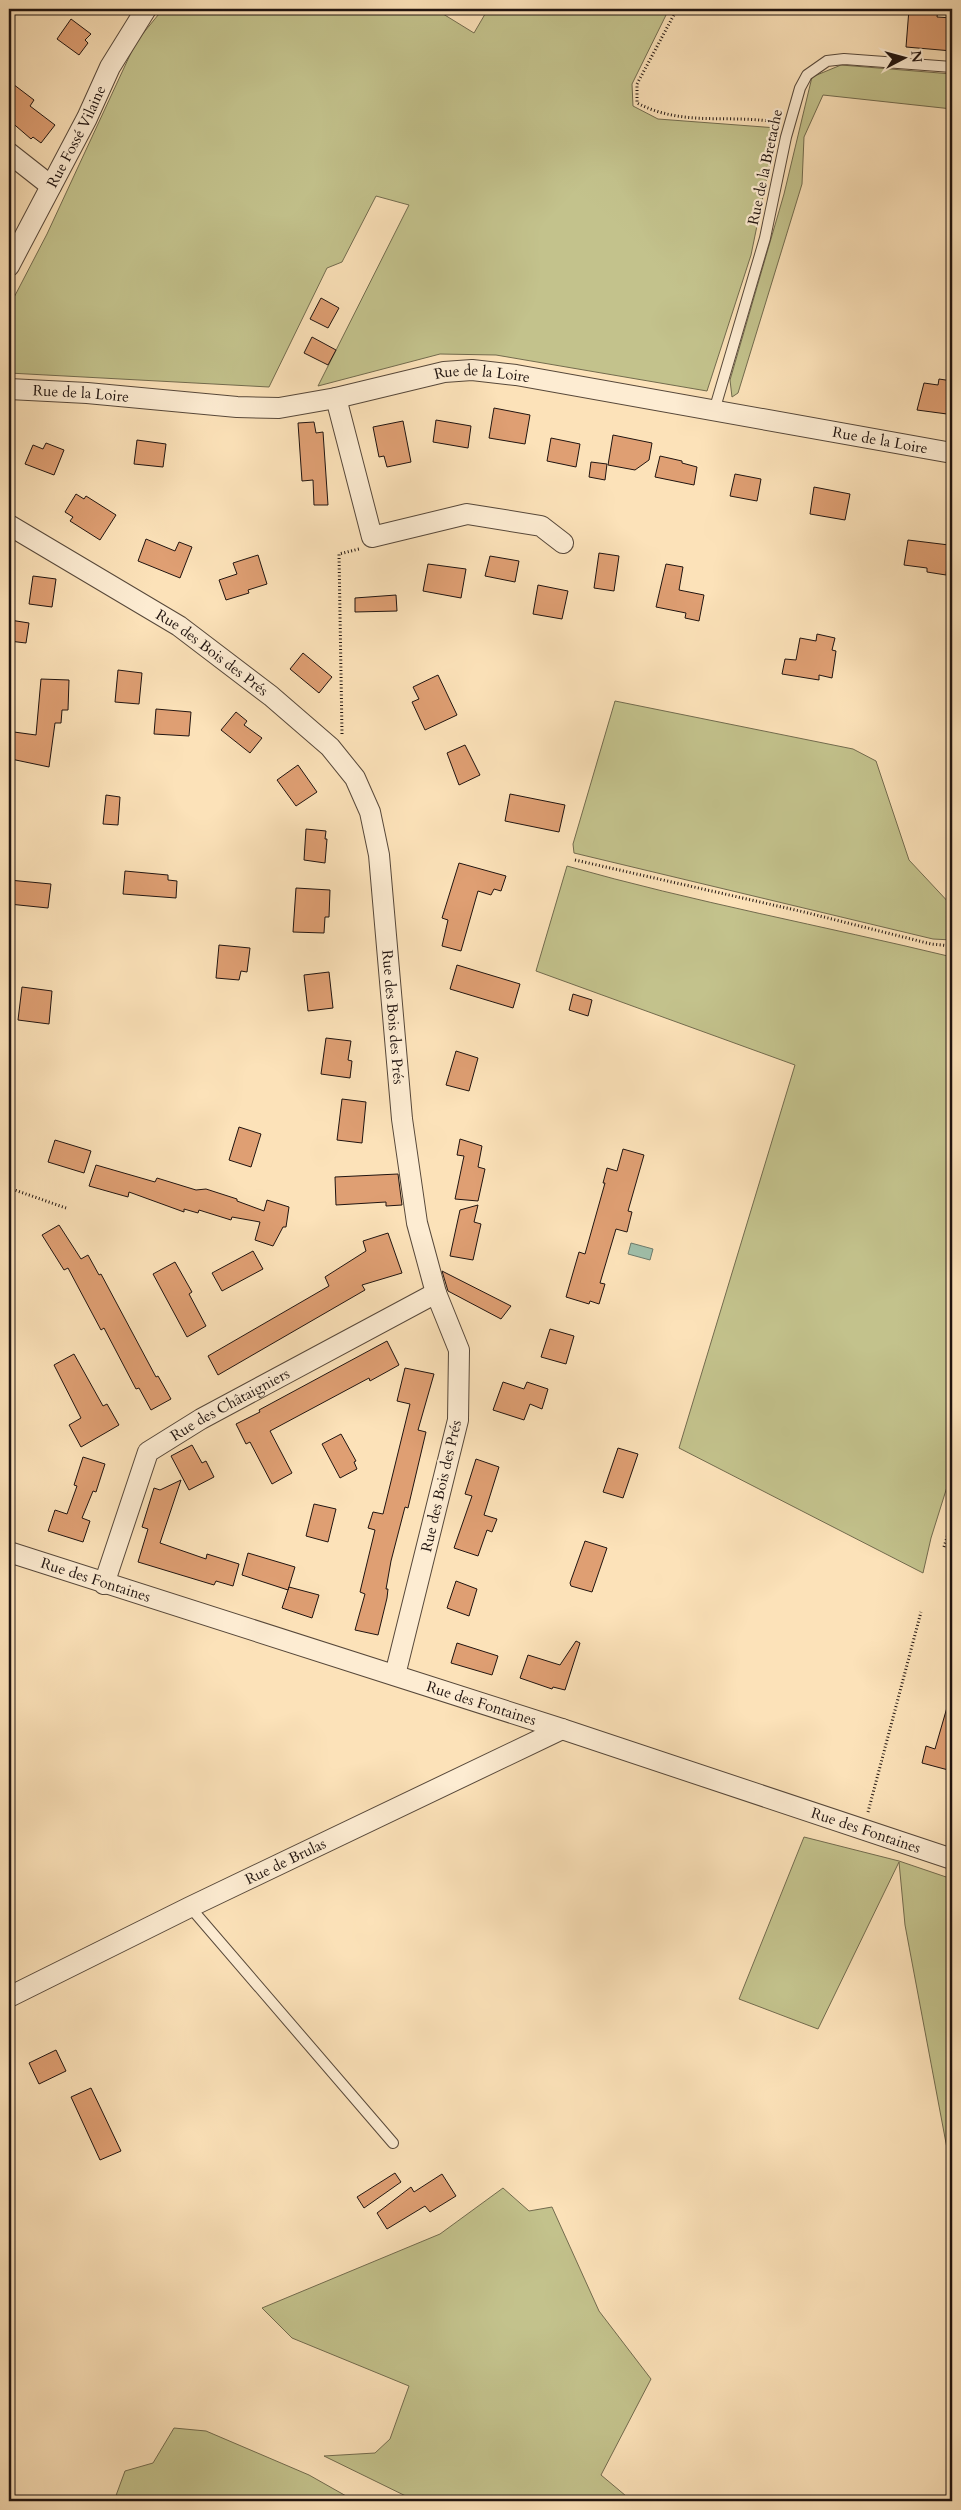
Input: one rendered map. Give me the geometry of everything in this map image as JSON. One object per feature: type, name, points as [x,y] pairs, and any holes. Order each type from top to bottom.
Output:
[{"type":"street","name":"Rue Fossé Vilaine","points":[[9,266],[87,118],[110,67],[146,9]]},
{"type":"street","points":[[9,153],[51,186]]},
{"type":"street","name":"Rue de la Loire","points":[[9,389],[87,393],[245,408],[279,408],[336,398],[444,372],[472,370],[516,375],[952,453]]},
{"type":"street","points":[[336,398],[372,537],[467,514],[541,526],[563,543]]},
{"type":"street","name":"Rue des Bois des Prés","points":[[9,525],[178,626],[271,696],[330,747],[355,778],[370,812],[380,854],[402,1119],[417,1223],[436,1293],[458,1350],[458,1420],[395,1675]]},
{"type":"street","name":"Rue des Châtaigniers","points":[[104,1584],[148,1452],[201,1419],[436,1293]]},
{"type":"street","name":"Rue des Fontaines","points":[[9,1552],[104,1584],[562,1729],[952,1859]]},
{"type":"street","name":"Rue de Brulas","points":[[9,1997],[190,1907],[562,1729]]},
{"type":"lane","name":"Rue de la Bretache","points":[[714,411],[765,238],[789,124],[800,88],[807,75],[828,61],[844,59],[952,67]]},
{"type":"lane","points":[[190,1907],[393,2143]]},
{"type":"path","points":[[677,9],[637,84],[637,103],[654,112],[693,119],[768,121],[789,124]]},
{"type":"path","points":[[342,762],[339,554],[366,548],[372,537]]},
{"type":"path","points":[[575,860],[804,912],[931,944],[952,946]]},
{"type":"path","points":[[9,1188],[18,1193],[36,1196],[66,1208]]},
{"type":"path","points":[[944,1548],[952,1521]]},
{"type":"path","points":[[863,1829],[921,1612]]},
{"type":"shaded area","points":[[163,9],[435,9],[474,33],[488,9],[669,9],[632,84],[633,106],[658,119],[777,128],[751,255],[707,391],[496,355],[440,354],[318,386],[409,205],[376,196],[342,262],[327,268],[269,387],[9,373],[9,307],[47,234],[136,42]]},
{"type":"shaded area","points":[[841,65],[952,74],[952,109],[823,95],[804,137],[802,184],[738,393],[732,397],[730,380],[784,194],[812,77]]},
{"type":"shaded area","points":[[615,701],[853,749],[876,761],[909,860],[952,906],[952,940],[933,939],[574,853],[573,844]]},
{"type":"shaded area","points":[[567,866],[711,902],[952,957],[952,1471],[931,1538],[923,1573],[679,1448],[795,1065],[536,971]]},
{"type":"shaded area","points":[[631,1243],[653,1249],[650,1260],[628,1254]]},
{"type":"shaded area","points":[[804,1837],[899,1861],[952,1879],[952,2175],[905,1925],[899,1862],[818,2029],[739,1999]]},
{"type":"shaded area","points":[[503,2188],[529,2211],[552,2207],[599,2311],[651,2379],[601,2475],[632,2501],[416,2501],[324,2456],[375,2453],[390,2439],[409,2386],[292,2338],[262,2308],[440,2234]]},
{"type":"shaded area","points":[[174,2428],[206,2431],[309,2475],[355,2501],[114,2501],[125,2471],[153,2463]]},
{"type":"building","points":[[909,9],[938,9],[937,17],[952,18],[952,51],[906,47]]},
{"type":"building","points":[[71,19],[91,34],[85,40],[88,43],[79,55],[57,39]]},
{"type":"building","points":[[9,81],[34,100],[30,106],[55,125],[41,143],[33,137],[31,139],[9,120]]},
{"type":"building","points":[[321,298],[339,308],[328,328],[310,319]]},
{"type":"building","points":[[312,337],[336,350],[328,365],[304,353]]},
{"type":"building","points":[[939,379],[952,381],[952,406],[949,406],[947,414],[917,410],[924,383],[938,385]]},
{"type":"building","points":[[494,408],[530,415],[525,444],[489,438]]},
{"type":"building","points":[[436,420],[471,426],[468,448],[433,442]]},
{"type":"building","points":[[403,421],[411,462],[387,467],[384,456],[379,457],[373,427]]},
{"type":"building","points":[[314,422],[316,433],[323,432],[328,505],[314,505],[313,480],[302,481],[298,423]]},
{"type":"building","points":[[613,435],[652,443],[649,460],[635,470],[608,465]]},
{"type":"building","points":[[551,438],[580,444],[576,467],[547,461]]},
{"type":"building","points":[[137,440],[166,444],[163,467],[134,464]]},
{"type":"building","points":[[46,443],[64,450],[54,475],[25,464],[33,445],[43,449]]},
{"type":"building","points":[[660,456],[697,467],[694,485],[655,477]]},
{"type":"building","points":[[591,462],[607,464],[605,480],[589,477]]},
{"type":"building","points":[[735,474],[761,479],[757,501],[730,496]]},
{"type":"building","points":[[814,487],[850,494],[845,520],[810,514]]},
{"type":"building","points":[[76,494],[84,499],[86,496],[116,515],[100,540],[70,521],[73,517],[65,512]]},
{"type":"building","points":[[146,539],[175,551],[179,542],[192,547],[180,578],[138,561]]},
{"type":"building","points":[[908,540],[949,545],[946,575],[927,572],[927,568],[904,565]]},
{"type":"building","points":[[599,553],[619,556],[614,591],[594,588]]},
{"type":"building","points":[[258,555],[267,584],[248,590],[249,593],[226,600],[219,580],[237,574],[233,563]]},
{"type":"building","points":[[490,556],[519,561],[515,582],[485,576]]},
{"type":"building","points":[[428,564],[466,569],[461,598],[423,591]]},
{"type":"building","points":[[666,564],[683,567],[679,590],[704,595],[699,621],[685,618],[686,613],[656,607]]},
{"type":"building","points":[[33,576],[56,579],[52,607],[29,604]]},
{"type":"building","points":[[538,585],[568,591],[562,619],[533,614]]},
{"type":"building","points":[[396,595],[397,611],[355,612],[355,598]]},
{"type":"building","points":[[10,620],[29,623],[26,643],[9,641]]},
{"type":"building","points":[[817,634],[835,638],[832,650],[836,651],[832,678],[819,675],[819,680],[782,674],[785,659],[796,660],[800,638],[816,641]]},
{"type":"building","points":[[303,653],[332,677],[319,693],[290,669]]},
{"type":"building","points":[[118,670],[142,673],[139,704],[115,702]]},
{"type":"building","points":[[438,675],[457,715],[425,730],[412,702],[419,699],[413,687]]},
{"type":"building","points":[[41,679],[69,680],[68,710],[62,710],[61,723],[55,723],[49,767],[11,759],[14,732],[36,735]]},
{"type":"building","points":[[156,709],[191,712],[189,736],[154,734]]},
{"type":"building","points":[[236,712],[247,721],[244,725],[262,738],[250,753],[221,730]]},
{"type":"building","points":[[465,745],[480,775],[459,785],[447,753]]},
{"type":"building","points":[[298,765],[317,792],[296,806],[277,780]]},
{"type":"building","points":[[510,794],[565,805],[559,832],[505,821]]},
{"type":"building","points":[[106,795],[120,797],[118,825],[103,824]]},
{"type":"building","points":[[306,829],[326,831],[325,863],[304,860]]},
{"type":"building","points":[[459,863],[506,876],[501,891],[494,889],[491,895],[478,891],[461,951],[442,946],[448,920],[442,918]]},
{"type":"building","points":[[125,871],[168,875],[168,880],[177,881],[176,898],[123,894]]},
{"type":"building","points":[[9,880],[51,884],[48,908],[9,904]]},
{"type":"building","points":[[296,888],[330,890],[329,917],[325,917],[324,933],[293,932]]},
{"type":"building","points":[[219,945],[250,948],[247,972],[241,971],[239,980],[216,978]]},
{"type":"building","points":[[457,965],[520,984],[513,1008],[450,989]]},
{"type":"building","points":[[329,972],[333,1008],[308,1011],[304,975]]},
{"type":"building","points":[[22,987],[52,991],[49,1024],[18,1020]]},
{"type":"building","points":[[573,994],[592,1000],[588,1016],[569,1010]]},
{"type":"building","points":[[326,1038],[351,1041],[348,1060],[352,1061],[350,1078],[321,1074]]},
{"type":"building","points":[[456,1051],[478,1058],[469,1091],[446,1085]]},
{"type":"building","points":[[342,1099],[366,1102],[362,1143],[337,1140]]},
{"type":"building","points":[[239,1127],[261,1134],[251,1167],[229,1160]]},
{"type":"building","points":[[460,1139],[482,1146],[478,1167],[485,1169],[478,1201],[455,1199],[464,1156],[457,1155]]},
{"type":"building","points":[[55,1140],[91,1151],[84,1173],[48,1162]]},
{"type":"building","points":[[623,1149],[644,1155],[628,1211],[632,1212],[627,1232],[616,1229],[600,1283],[605,1284],[599,1304],[590,1301],[589,1304],[566,1297],[579,1252],[585,1254],[605,1183],[603,1183],[607,1168],[617,1171]]},
{"type":"building","points":[[96,1165],[155,1182],[157,1178],[196,1190],[206,1189],[237,1199],[237,1201],[264,1211],[267,1200],[289,1207],[286,1227],[283,1227],[273,1246],[255,1240],[260,1222],[232,1217],[231,1220],[199,1210],[198,1213],[184,1209],[184,1212],[129,1192],[128,1197],[89,1186]]},
{"type":"building","points":[[398,1174],[402,1205],[386,1206],[386,1202],[336,1205],[335,1177]]},
{"type":"building","points":[[478,1205],[474,1222],[481,1224],[473,1260],[450,1256],[460,1210]]},
{"type":"building","points":[[59,1225],[81,1259],[88,1255],[99,1275],[101,1274],[156,1377],[158,1376],[171,1399],[151,1410],[139,1388],[136,1389],[104,1328],[101,1330],[68,1268],[64,1270],[42,1235]]},
{"type":"building","points":[[388,1233],[402,1273],[362,1285],[365,1290],[218,1375],[208,1356],[329,1286],[325,1277],[366,1251],[363,1241]]},
{"type":"building","points":[[253,1251],[263,1269],[222,1291],[212,1273]]},
{"type":"building","points":[[175,1262],[192,1292],[189,1294],[206,1326],[187,1337],[153,1274]]},
{"type":"building","points":[[442,1271],[511,1306],[501,1319],[448,1291]]},
{"type":"building","points":[[550,1329],[574,1336],[566,1364],[541,1357]]},
{"type":"building","points":[[387,1341],[399,1365],[370,1381],[369,1378],[270,1431],[292,1473],[272,1484],[250,1442],[246,1444],[236,1424]]},
{"type":"building","points":[[74,1354],[103,1406],[107,1404],[119,1425],[81,1447],[69,1425],[81,1418],[54,1365]]},
{"type":"building","points":[[405,1368],[434,1374],[418,1430],[426,1432],[408,1508],[405,1507],[391,1561],[386,1589],[388,1589],[387,1598],[378,1635],[355,1630],[365,1594],[360,1592],[375,1530],[368,1528],[373,1512],[383,1514],[410,1404],[397,1401]]},
{"type":"building","points":[[503,1382],[524,1389],[527,1382],[548,1389],[542,1409],[530,1404],[524,1420],[493,1410]]},
{"type":"building","points":[[341,1434],[356,1461],[354,1462],[357,1469],[340,1478],[322,1444]]},
{"type":"building","points":[[192,1445],[202,1463],[206,1461],[214,1477],[189,1490],[171,1456]]},
{"type":"building","points":[[618,1448],[638,1454],[623,1498],[603,1492]]},
{"type":"building","points":[[83,1457],[105,1464],[96,1492],[93,1491],[82,1518],[90,1521],[83,1542],[48,1531],[55,1510],[67,1514],[77,1486],[74,1485]]},
{"type":"building","points":[[476,1459],[499,1467],[484,1515],[497,1519],[492,1532],[487,1530],[478,1556],[454,1548],[472,1496],[465,1494]]},
{"type":"building","points":[[181,1480],[160,1543],[206,1559],[207,1554],[239,1564],[233,1586],[216,1581],[214,1585],[138,1562],[148,1529],[142,1527],[154,1488],[160,1490]]},
{"type":"building","points":[[314,1504],[336,1509],[328,1542],[306,1536]]},
{"type":"building","points":[[585,1541],[607,1548],[592,1592],[571,1586],[570,1583]]},
{"type":"building","points":[[248,1553],[295,1567],[288,1590],[242,1575]]},
{"type":"building","points":[[456,1581],[477,1589],[469,1616],[447,1608]]},
{"type":"building","points":[[289,1587],[319,1595],[312,1618],[282,1608]]},
{"type":"building","points":[[576,1641],[580,1643],[565,1690],[553,1687],[552,1689],[520,1678],[528,1655],[560,1665]]},
{"type":"building","points":[[457,1643],[498,1656],[492,1675],[451,1663]]},
{"type":"building","points":[[948,1704],[952,1704],[952,1771],[922,1763],[926,1746],[935,1749]]},
{"type":"building","points":[[56,2050],[66,2071],[39,2084],[29,2063]]},
{"type":"building","points":[[91,2088],[121,2151],[100,2160],[71,2097]]},
{"type":"building","points":[[395,2173],[401,2182],[364,2208],[357,2197]]},
{"type":"building","points":[[442,2174],[456,2196],[430,2212],[425,2206],[387,2229],[377,2213],[411,2187],[414,2192]]}]
